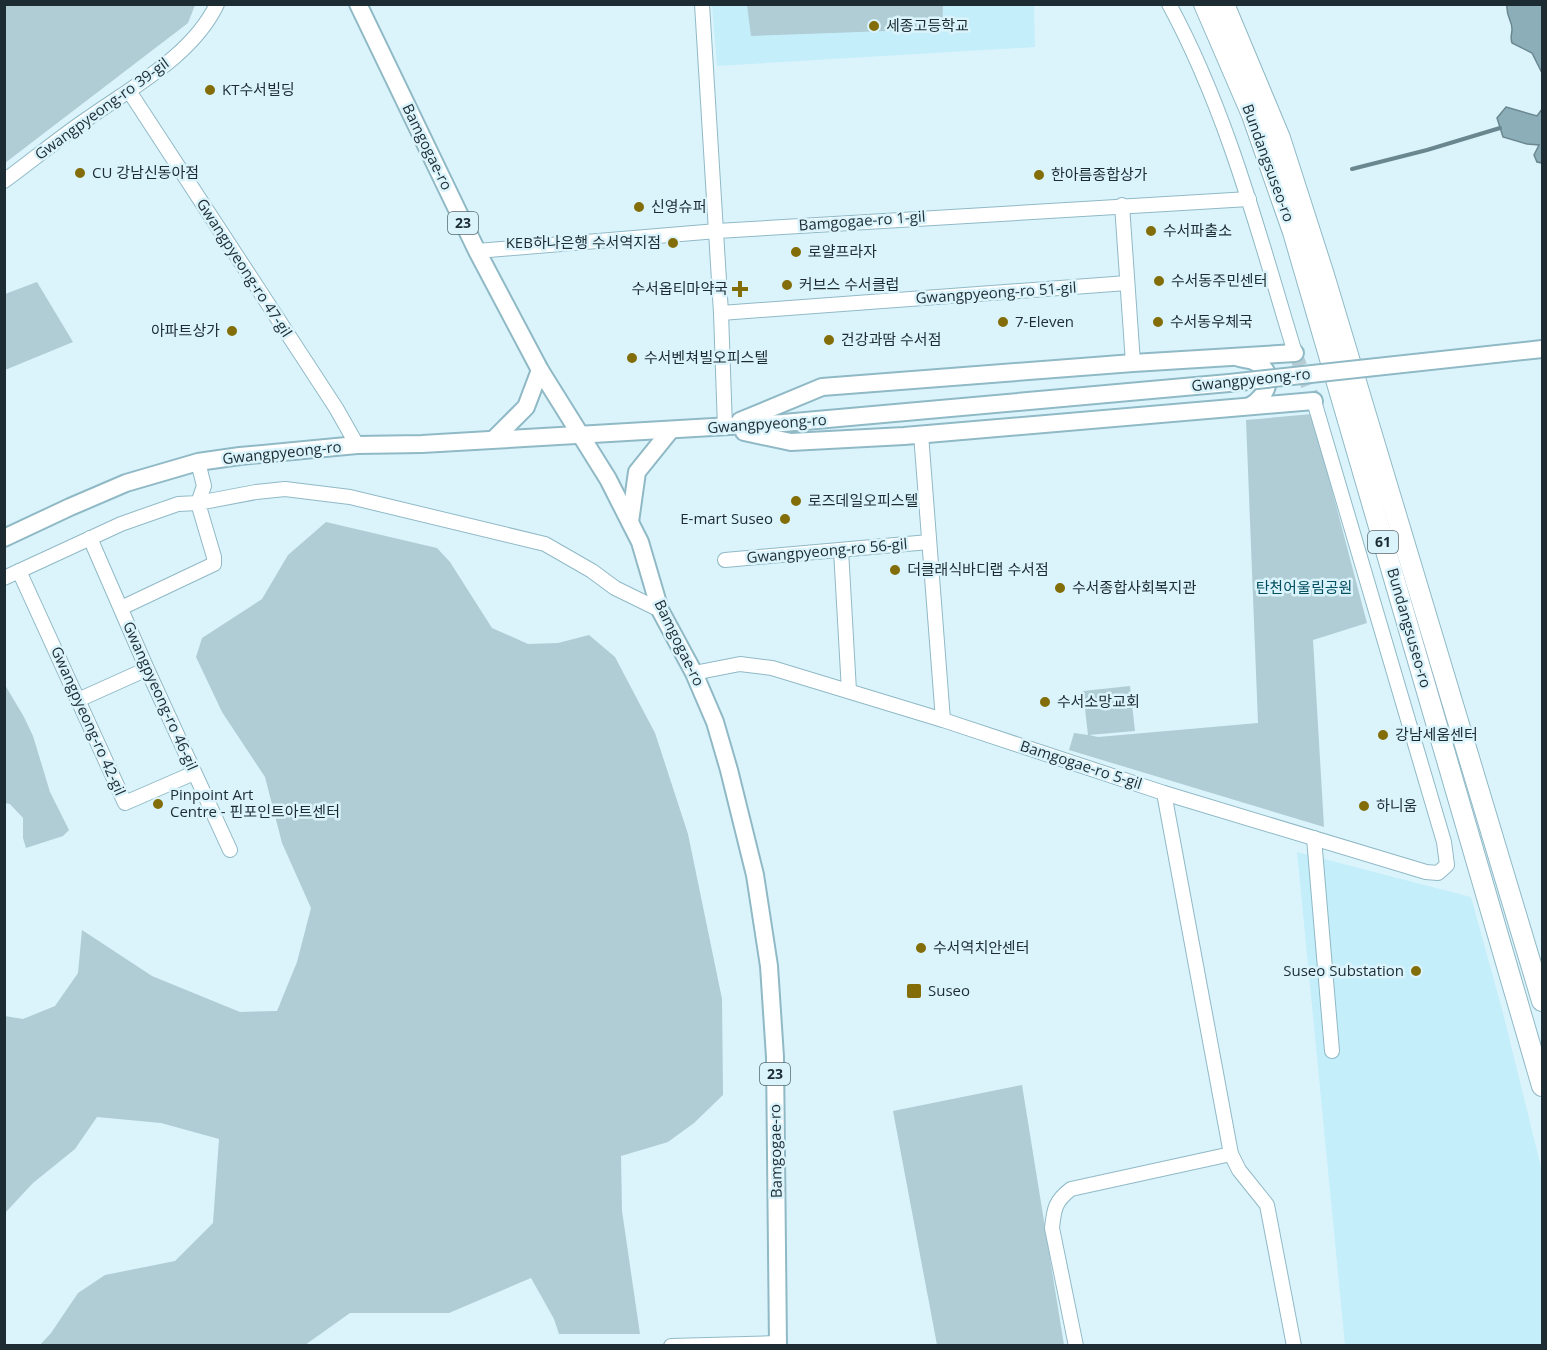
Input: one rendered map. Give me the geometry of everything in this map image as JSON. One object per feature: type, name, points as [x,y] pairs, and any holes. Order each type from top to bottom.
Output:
[{"type":"highway","name":"Bundangsuseo-ro","points":[[1204,4],[1252,115],[1293,232],[1542,1086]]},
{"type":"highway","name":"Bundangsuseo-ro","points":[[1224,4],[1280,138],[1525,938],[1542,1001]]},
{"type":"highway","points":[[1525,938],[1542,979]]},
{"type":"main road","name":"Bamgogae-ro","points":[[358,4],[477,251],[540,370],[608,478],[639,542],[660,610],[694,673],[714,722],[729,770],[755,874],[763,921],[775,1057],[778,1344]]},
{"type":"main road","name":"Gwangpyeong-ro","points":[[4,538],[126,483],[198,462],[240,456],[357,445],[725,428],[1229,383],[1542,349]]},
{"type":"main road","points":[[725,428],[822,387],[1294,353]]},
{"type":"main road","points":[[1228,356],[1256,362],[1265,371],[1268,381],[1266,393],[1260,401],[1250,406]]},
{"type":"main road","points":[[494,439],[526,407],[540,370]]},
{"type":"main road","points":[[725,428],[791,442],[921,434],[1314,401]]},
{"type":"main road","points":[[630,523],[637,472],[670,430]]},
{"type":"street","name":"Gwangpyeong-ro 39-gil","points":[[4,181],[89,117],[160,69],[194,37],[212,16],[217,4]]},
{"type":"street","points":[[702,4],[717,231],[725,428]]},
{"type":"street","points":[[1169,4],[1180,24],[1228,136],[1294,353]]},
{"type":"street","name":"Gwangpyeong-ro 47-gil","points":[[129,91],[336,408],[357,445]]},
{"type":"street","name":"Bamgogae-ro 1-gil","points":[[477,251],[717,231],[1249,199]]},
{"type":"street","points":[[1122,205],[1133,363]]},
{"type":"street","name":"Gwangpyeong-ro 51-gil","points":[[721,312],[1127,283]]},
{"type":"street","name":"Bamgogae-ro 5-gil","points":[[694,673],[740,664],[772,668],[943,720],[1164,793],[1426,872],[1438,873],[1447,865],[1444,842],[1314,401]]},
{"type":"street","name":"Gwangpyeong-ro 56-gil","points":[[921,434],[943,720]]},
{"type":"street","points":[[198,462],[204,486],[198,503]]},
{"type":"street","points":[[4,578],[121,524],[178,504],[285,489],[350,496],[544,544],[592,571],[615,588],[660,610]]},
{"type":"street","name":"Gwangpyeong-ro 46-gil","points":[[121,608],[214,564],[198,503]]},
{"type":"street","name":"Gwangpyeong-ro 46-gil","points":[[90,538],[230,850]]},
{"type":"street","name":"Gwangpyeong-ro 56-gil","points":[[725,560],[929,542]]},
{"type":"street","points":[[841,550],[849,691]]},
{"type":"street","name":"Gwangpyeong-ro 42-gil","points":[[19,571],[125,803],[194,773]]},
{"type":"street","points":[[78,700],[147,669]]},
{"type":"street","points":[[1164,793],[1231,1154],[1239,1170],[1267,1205],[1294,1346]]},
{"type":"street","points":[[1314,838],[1332,1051]]},
{"type":"street","points":[[1076,1346],[1052,1228],[1053,1212],[1059,1198],[1071,1189],[1231,1154]]},
{"type":"street","points":[[671,1346],[778,1344]]},
{"type":"shaded area","name":"세종고등학교","points":[[712,5],[1034,5],[1035,47],[717,66]]},
{"type":"shaded area","points":[[1507,5],[1542,5],[1542,73],[1532,53],[1512,43],[1512,26],[1507,13]]},
{"type":"shaded area","points":[[1506,107],[1537,116],[1542,109],[1542,163],[1537,162],[1534,155],[1539,145],[1503,137],[1497,118]]},
{"type":"shaded area","points":[[1297,852],[1471,897],[1503,1013],[1542,1171],[1542,1345],[1345,1345]]},
{"type":"green space","points":[[5,4],[195,5],[188,23],[5,163]]},
{"type":"green space","points":[[747,5],[943,5],[942,29],[751,36]]},
{"type":"green space","points":[[37,282],[73,342],[5,370],[5,294]]},
{"type":"green space","name":"탄천어울림공원","points":[[1312,414],[1367,623],[1313,640],[1324,827],[1069,750],[1074,733],[1088,735],[1083,691],[1130,686],[1135,731],[1089,735],[1098,737],[1258,723],[1246,420]]},
{"type":"green space","points":[[326,522],[437,548],[450,562],[492,628],[528,644],[558,643],[589,635],[615,657],[655,733],[688,834],[722,999],[723,1095],[694,1123],[668,1142],[621,1156],[622,1211],[640,1334],[559,1334],[554,1319],[531,1278],[449,1313],[350,1313],[305,1345],[40,1345],[51,1333],[78,1293],[105,1275],[175,1261],[213,1223],[219,1139],[161,1123],[97,1117],[75,1149],[33,1183],[5,1213],[5,1016],[23,1019],[55,1006],[78,973],[82,930],[152,976],[240,1012],[277,1011],[297,962],[311,908],[282,843],[265,777],[222,712],[196,657],[202,638],[262,599],[288,555]]},
{"type":"green space","points":[[5,685],[33,736],[50,792],[69,830],[63,836],[26,848],[23,838],[23,818],[10,804],[5,803]]},
{"type":"green space","points":[[1022,1085],[1064,1345],[937,1345],[893,1111]]},
{"type":"waterway","points":[[1352,169],[1500,128]]},
{"type":"tunnel","points":[[1295,353],[1314,401]]},
{"type":"place","name":"세종고등학교","points":[[874,26]]},
{"type":"place","name":"KT수서빌딩","points":[[210,90]]},
{"type":"place","name":"CU 강남신동아점","points":[[80,173]]},
{"type":"place","name":"한아름종합상가","points":[[1039,175]]},
{"type":"place","name":"신영슈퍼","points":[[639,207]]},
{"type":"place","name":"수서파출소","points":[[1151,231]]},
{"type":"place","name":"KEB하나은행 수서역지점","points":[[673,243]]},
{"type":"place","name":"로얄프라자","points":[[796,252]]},
{"type":"place","name":"수서동주민센터","points":[[1159,281]]},
{"type":"place","name":"커브스 수서클럽","points":[[787,285]]},
{"type":"place","name":"수서옵티마약국","points":[[740,289]]},
{"type":"place","name":"7-Eleven","points":[[1003,322]]},
{"type":"place","name":"수서동우체국","points":[[1158,322]]},
{"type":"place","name":"아파트상가","points":[[232,331]]},
{"type":"place","name":"건강과땀 수서점","points":[[829,340]]},
{"type":"place","name":"수서벤쳐빌오피스텔","points":[[632,358]]},
{"type":"place","name":"로즈데일오피스텔","points":[[796,501]]},
{"type":"place","name":"E-mart Suseo","points":[[785,519]]},
{"type":"place","name":"더클래식바디랩 수서점","points":[[895,570]]},
{"type":"place","name":"수서종합사회복지관","points":[[1060,588]]},
{"type":"place","name":"수서소망교회","points":[[1045,702]]},
{"type":"place","name":"강남세움센터","points":[[1383,735]]},
{"type":"place","name":"Pinpoint Art Centre - 핀포인트아트센터","points":[[158,804]]},
{"type":"place","name":"하니움","points":[[1364,806]]},
{"type":"place","name":"수서역치안센터","points":[[921,948]]},
{"type":"place","name":"Suseo Substation","points":[[1416,971]]},
{"type":"place","name":"Suseo","points":[[914,991]]}]
